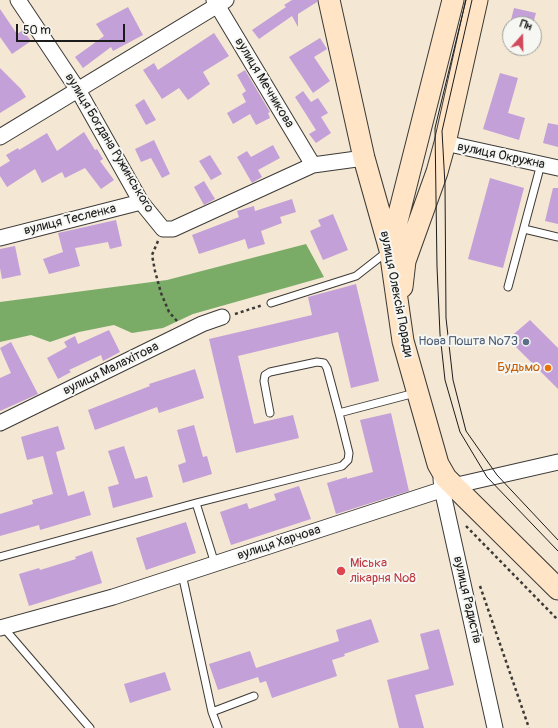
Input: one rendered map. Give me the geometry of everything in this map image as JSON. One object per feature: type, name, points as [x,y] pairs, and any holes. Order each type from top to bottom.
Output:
[{"type":"main road","name":"вулиця Олексія Поради","points":[[329,0],[364,158],[390,250],[403,341],[445,482],[558,588]]},
{"type":"main road","points":[[390,250],[453,0]]},
{"type":"main road","points":[[403,341],[402,279],[405,261],[437,172],[445,143],[477,0]]},
{"type":"street","name":"вулиця Богдана Ружинського","points":[[18,0],[78,90],[141,202],[163,229]]},
{"type":"street","points":[[0,137],[219,2]]},
{"type":"street","name":"вулиця Мечникова","points":[[219,2],[312,165]]},
{"type":"street","name":"вулиця Окружна","points":[[445,143],[558,168]]},
{"type":"street","points":[[163,229],[173,230],[312,165],[364,158]]},
{"type":"street","name":"вулиця Тесленка","points":[[0,238],[141,202]]},
{"type":"street","name":"вулиця Малахітова","points":[[0,423],[193,329],[229,316]]},
{"type":"street","name":"вулиця Харчова","points":[[1,626],[113,597],[215,564],[445,482],[558,462]]},
{"type":"street","name":"вулиця Радистів","points":[[445,482],[496,728]]},
{"type":"lane","points":[[508,288],[541,164]]},
{"type":"lane","points":[[524,229],[558,237]]},
{"type":"lane","points":[[271,303],[356,276],[390,250]]},
{"type":"lane","points":[[0,556],[196,502],[342,466],[348,460],[349,453],[327,368],[324,363],[317,362],[270,372],[265,375],[264,380],[270,413]]},
{"type":"lane","points":[[339,413],[417,392]]},
{"type":"lane","points":[[196,502],[215,564]]},
{"type":"lane","points":[[182,574],[212,712],[218,728]]},
{"type":"lane","points":[[1,626],[90,728]]},
{"type":"lane","points":[[212,712],[254,696]]},
{"type":"path","points":[[163,229],[152,255],[161,293],[169,312],[182,326],[193,329]]},
{"type":"path","points":[[229,316],[271,303]]},
{"type":"path","points":[[461,521],[558,620]]},
{"type":"path","points":[[478,582],[529,728]]},
{"type":"green space","points":[[306,244],[324,277],[193,314],[163,328],[132,333],[114,325],[79,332],[50,342],[31,335],[0,342],[0,302],[167,280]]},
{"type":"building","points":[[292,0],[317,0],[317,2],[298,14],[298,27],[292,16],[259,39],[252,30],[286,7],[284,5]]},
{"type":"building","points":[[128,7],[143,35],[113,51],[111,47],[83,68],[75,57],[104,36],[96,24]]},
{"type":"building","points":[[514,8],[536,13],[535,16],[512,16]]},
{"type":"building","points":[[0,9],[17,34],[23,30],[31,41],[12,54],[0,37]]},
{"type":"building","points":[[214,33],[229,56],[203,72],[210,84],[188,100],[179,88],[162,99],[143,70],[154,63],[158,70]]},
{"type":"building","points":[[320,38],[327,49],[314,57],[330,81],[313,93],[289,57]]},
{"type":"building","points":[[0,68],[21,89],[26,97],[0,113]]},
{"type":"building","points":[[245,70],[270,112],[268,113],[270,118],[256,125],[250,114],[233,124],[227,113],[246,102],[242,94],[246,91],[237,75]]},
{"type":"building","points":[[500,73],[518,78],[508,113],[525,118],[519,140],[483,129]]},
{"type":"building","points":[[303,91],[311,102],[318,98],[328,113],[321,117],[331,133],[316,143],[309,134],[316,130],[295,97]]},
{"type":"building","points":[[144,99],[156,120],[146,125],[135,105]]},
{"type":"building","points":[[548,123],[558,125],[558,147],[543,143]]},
{"type":"building","points":[[84,132],[95,150],[97,149],[103,159],[100,161],[114,180],[101,189],[85,168],[65,178],[62,172],[42,183],[35,169],[7,187],[0,176],[0,167],[10,161],[6,155],[18,148],[19,150],[47,133],[57,151]]},
{"type":"building","points":[[154,140],[170,174],[162,178],[151,158],[141,162],[135,149]]},
{"type":"building","points":[[273,145],[280,158],[258,170],[262,177],[252,183],[237,157],[247,151],[251,157]]},
{"type":"building","points":[[210,155],[222,174],[211,180],[199,161]]},
{"type":"building","points":[[490,178],[524,188],[503,268],[468,259]]},
{"type":"building","points":[[204,181],[215,199],[204,205],[194,187]]},
{"type":"building","points":[[553,188],[558,188],[558,224],[545,221]]},
{"type":"building","points":[[292,199],[296,212],[280,217],[282,223],[261,231],[265,244],[248,249],[245,239],[199,254],[192,235],[239,217],[237,211],[254,206],[255,211]]},
{"type":"building","points":[[333,214],[348,250],[323,260],[310,231],[321,226],[318,220]]},
{"type":"building","points":[[116,220],[122,246],[110,249],[108,242],[75,248],[80,266],[49,274],[43,259],[63,252],[58,233]]},
{"type":"building","points":[[15,246],[21,275],[2,279],[0,268],[0,249]]},
{"type":"building","points":[[356,284],[379,381],[351,388],[338,332],[238,356],[254,424],[293,415],[299,438],[236,453],[209,339],[312,315],[308,297]]},
{"type":"building","name":"Будьмо","points":[[530,320],[558,348],[558,389],[508,339]]},
{"type":"building","points":[[109,330],[120,352],[103,361],[101,355],[69,370],[71,372],[58,379],[47,358],[67,347],[64,342],[75,336],[78,344]]},
{"type":"building","points":[[11,342],[38,394],[0,411],[0,378],[11,373],[0,348]]},
{"type":"building","points":[[195,369],[204,398],[159,413],[157,407],[95,430],[88,410],[150,386],[149,384]]},
{"type":"building","points":[[391,413],[409,491],[336,514],[327,483],[373,472],[360,420]]},
{"type":"building","points":[[194,425],[203,457],[207,456],[212,474],[183,483],[178,465],[186,462],[177,430]]},
{"type":"building","points":[[58,426],[65,449],[56,452],[68,496],[84,491],[91,515],[40,530],[39,525],[0,536],[0,514],[33,504],[32,500],[53,494],[43,456],[27,460],[21,437]]},
{"type":"building","points":[[124,446],[135,479],[147,476],[153,497],[113,508],[108,487],[119,484],[108,451]]},
{"type":"building","points":[[299,486],[311,519],[231,545],[220,512],[247,503],[249,509],[276,500],[274,494]]},
{"type":"building","points":[[186,522],[196,553],[146,570],[136,538]]},
{"type":"building","points":[[92,551],[102,583],[29,606],[19,574],[39,568],[40,570],[76,559],[75,557]]},
{"type":"building","points":[[371,619],[379,642],[344,654],[345,656],[332,660],[337,676],[272,698],[266,681],[260,683],[258,677],[218,690],[209,664],[250,651],[256,668],[339,641],[336,630]]},
{"type":"building","points":[[439,629],[454,685],[415,695],[424,728],[399,728],[387,680],[429,669],[420,634]]},
{"type":"building","points":[[165,672],[171,690],[130,703],[124,684]]},
{"type":"tram line","points":[[466,0],[435,128],[437,267],[440,334],[445,380],[460,432],[487,477],[558,551]]},
{"type":"tram line","points":[[472,0],[442,131],[445,185],[446,318],[453,380],[466,431],[497,475],[558,540]]},
{"type":"place","name":"Нова Пошта №73","points":[[526,342]]},
{"type":"place","name":"Будьмо","points":[[548,368]]},
{"type":"place","name":"Міська лікарня №8","points":[[341,571]]}]
